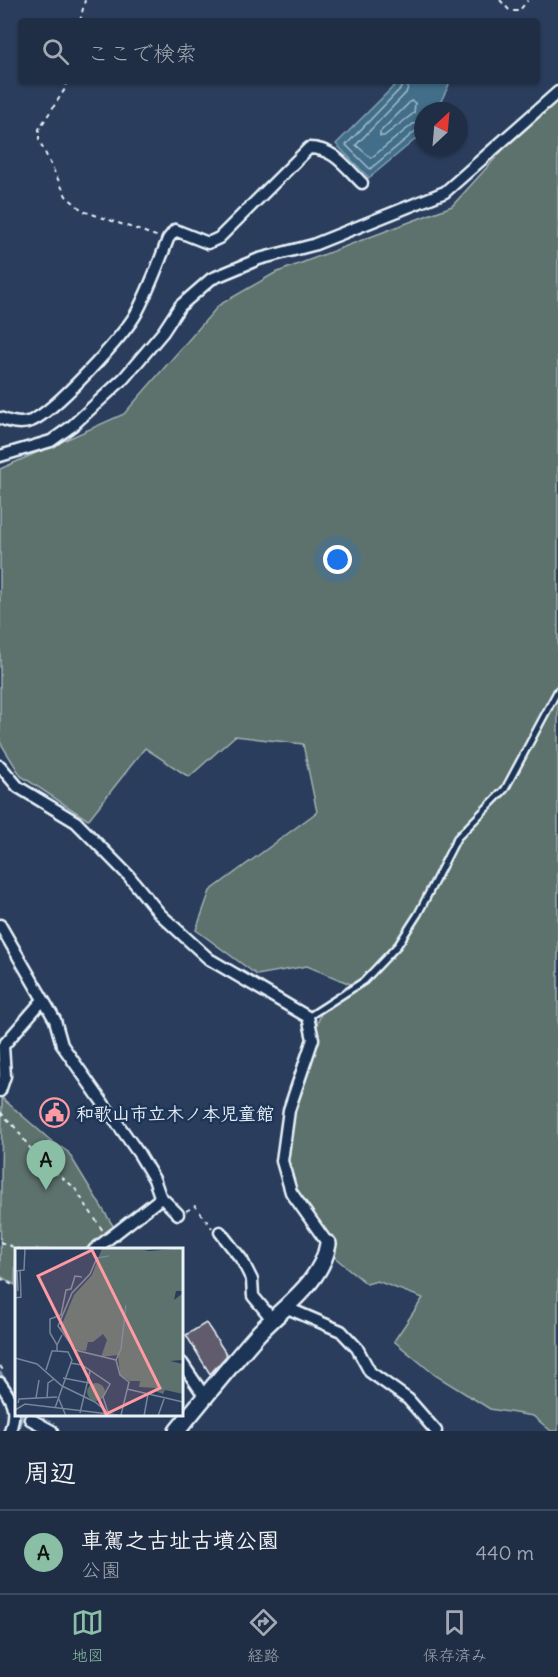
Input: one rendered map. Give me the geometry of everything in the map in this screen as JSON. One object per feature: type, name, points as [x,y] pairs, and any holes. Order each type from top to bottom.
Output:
[{"type":"street","points":[[0,456],[51,441],[72,426],[124,378],[163,332],[180,306],[211,279],[259,259],[313,245],[445,192],[558,92]]},
{"type":"street","points":[[0,418],[13,423],[30,421],[49,411],[120,335],[136,313],[168,239],[175,230],[207,243],[219,238],[309,148],[322,148],[331,153],[362,183]]},
{"type":"street","points":[[0,766],[18,787],[76,822],[128,875],[160,914],[208,959],[308,1017],[313,1039],[289,1110],[282,1161],[291,1192],[328,1244],[327,1255],[314,1277],[272,1319],[177,1431]]},
{"type":"street","points":[[0,925],[55,1020],[62,1045],[139,1154],[154,1179],[160,1196],[178,1214]]},
{"type":"street","points":[[0,1091],[5,1076],[1,1044],[42,1001]]},
{"type":"street","points":[[96,1248],[160,1196]]},
{"type":"street","points":[[220,1232],[242,1260],[252,1280],[254,1296],[272,1319]]},
{"type":"street","points":[[285,1307],[341,1331],[357,1348],[370,1372],[408,1399],[436,1431]]},
{"type":"street","points":[[183,1364],[205,1397]]},
{"type":"street","points":[[0,1383],[15,1402],[15,1415],[10,1431]]},
{"type":"street","points":[[25,1431],[31,1417],[52,1431]]},
{"type":"lane","points":[[308,1017],[364,981],[398,945],[418,914],[457,837],[505,789],[558,690]]},
{"type":"path","points":[[81,18],[85,0]]},
{"type":"path","points":[[500,0],[510,10],[519,11],[528,0]]},
{"type":"path","points":[[67,84],[66,89],[39,129],[39,140],[66,196],[84,211],[168,239]]},
{"type":"path","points":[[0,1112],[14,1126],[38,1159],[74,1187],[109,1239]]},
{"type":"path","points":[[38,1159],[50,1142]]},
{"type":"path","points":[[178,1214],[195,1206],[208,1226],[220,1232]]},
{"type":"path","points":[[0,1242],[16,1248]]},
{"type":"path","points":[[0,1278],[15,1286]]},
{"type":"green space","points":[[558,89],[558,1431],[551,1431],[533,1416],[490,1409],[435,1375],[394,1341],[423,1298],[377,1281],[367,1284],[333,1256],[333,1248],[291,1184],[284,1160],[288,1130],[316,1028],[328,1001],[355,986],[307,966],[257,975],[196,930],[210,891],[317,812],[303,744],[235,736],[189,777],[145,748],[88,820],[21,776],[0,742],[0,469],[124,414],[219,305],[275,273],[452,206]]},
{"type":"green space","points":[[2,1098],[49,1139],[68,1152],[115,1229],[86,1248],[15,1248],[15,1285],[0,1276]]},
{"type":"water","points":[[396,84],[448,84],[440,102],[414,102],[414,140],[369,178],[336,144]]},
{"type":"building","points":[[206,1323],[227,1355],[210,1374],[186,1335]]},
{"type":"waterway","points":[[0,1373],[15,1394]]},
{"type":"waterway","points":[[17,1431],[22,1416]]},
{"type":"place","name":"和歌山市立木ノ本児童館","points":[[55,1113]]},
{"type":"place","name":"車駕之古址古墳公園","points":[[46,1190]]}]
